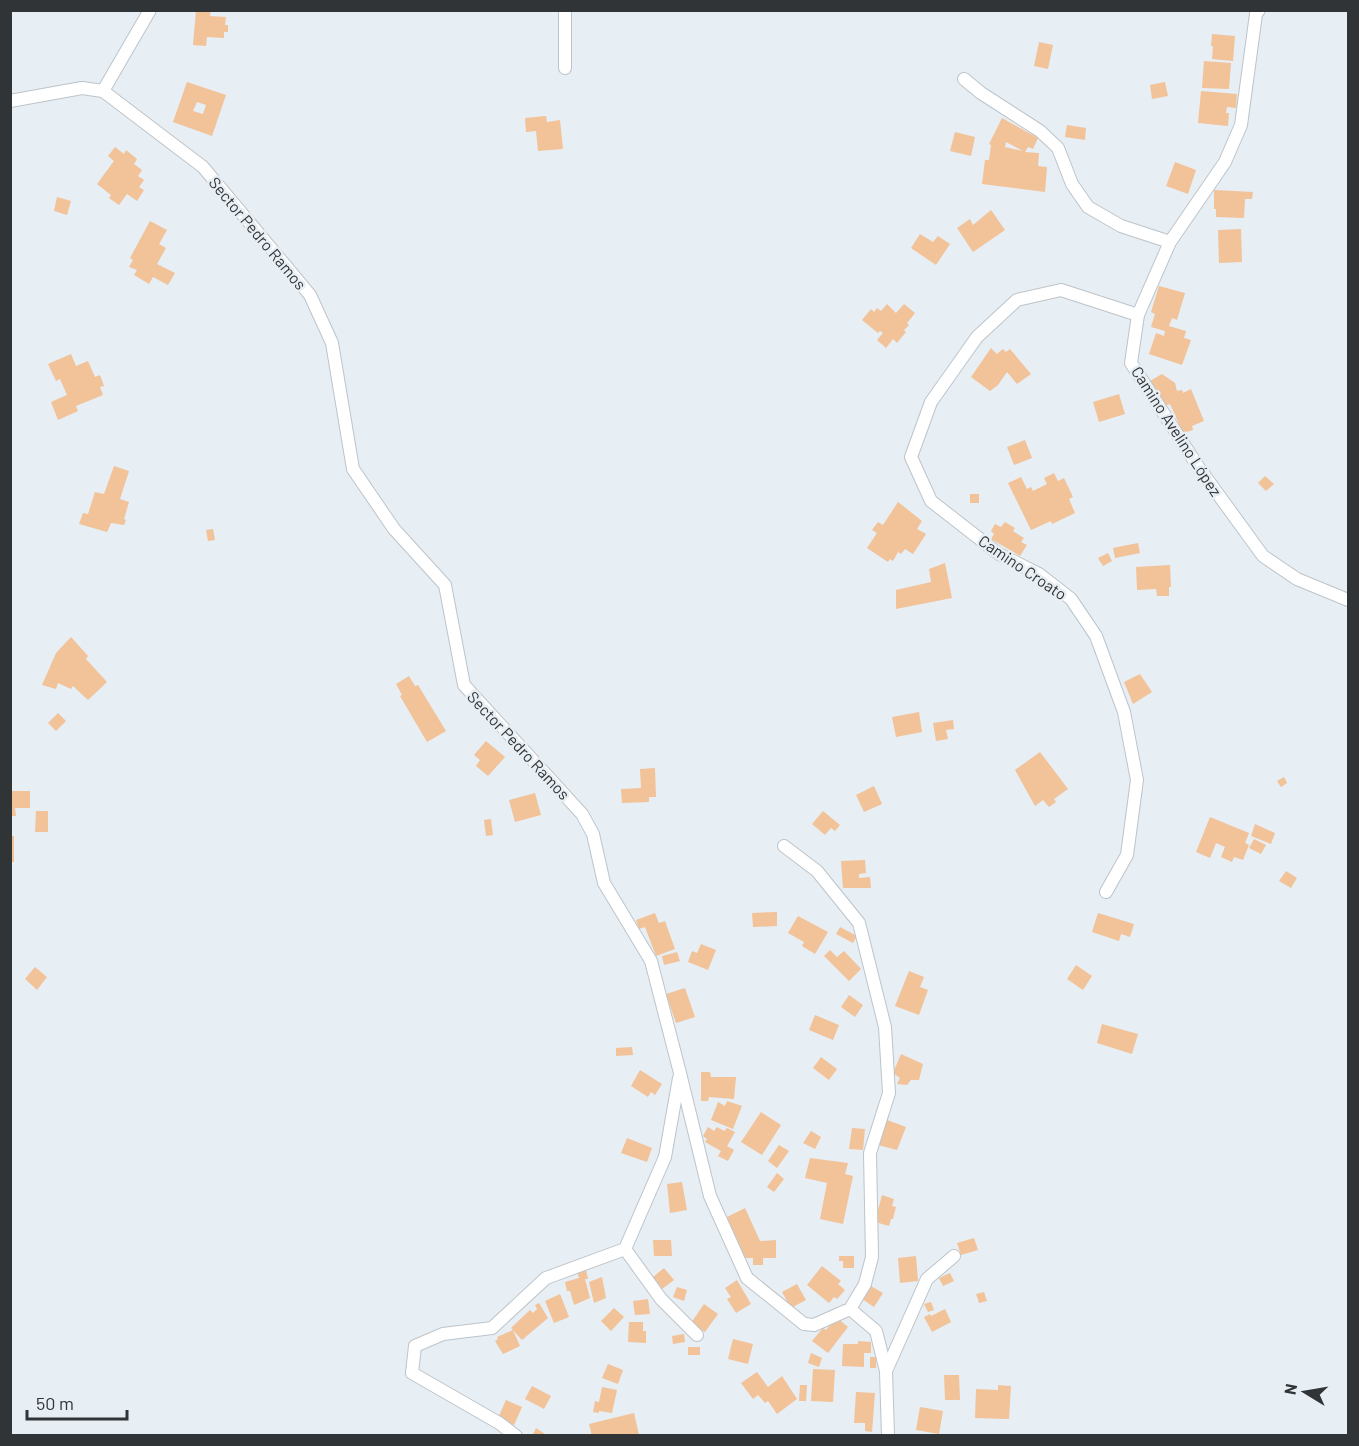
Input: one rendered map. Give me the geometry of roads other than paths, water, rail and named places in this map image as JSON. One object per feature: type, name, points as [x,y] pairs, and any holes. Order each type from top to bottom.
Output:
[{"type":"street","points":[[10,101],[82,88],[103,91],[150,10]]},
{"type":"street","points":[[565,10],[565,68]]},
{"type":"street","name":"Camino Avelino López","points":[[1259,10],[1256,14],[1241,125],[1225,162],[1170,242],[1138,315],[1131,363],[1199,468],[1263,556],[1297,579],[1348,600]]},
{"type":"street","points":[[964,79],[981,93],[1040,131],[1058,148],[1072,184],[1088,207],[1121,226],[1170,242]]},
{"type":"street","name":"Sector Pedro Ramos","points":[[103,91],[203,167],[310,295],[332,343],[353,469],[394,529],[445,585],[464,685],[582,814],[593,834],[604,883],[651,961],[710,1196],[747,1278],[804,1324],[814,1325],[850,1309]]},
{"type":"street","name":"Camino Croato","points":[[1106,892],[1127,855],[1137,780],[1124,712],[1096,636],[1071,599],[1040,574],[999,554],[931,501],[911,457],[931,402],[977,337],[1017,300],[1061,290],[1138,315]]},
{"type":"street","points":[[784,846],[817,871],[860,923],[885,1028],[889,1093],[870,1153],[872,1257],[865,1284],[850,1309],[876,1331],[886,1371],[888,1436]]},
{"type":"street","points":[[516,1436],[499,1423],[412,1373],[415,1346],[443,1334],[492,1328],[546,1278],[625,1249],[665,1157],[680,1073]]},
{"type":"street","points":[[625,1249],[661,1299],[697,1335]]},
{"type":"street","points":[[886,1371],[927,1279],[954,1256]]}]
